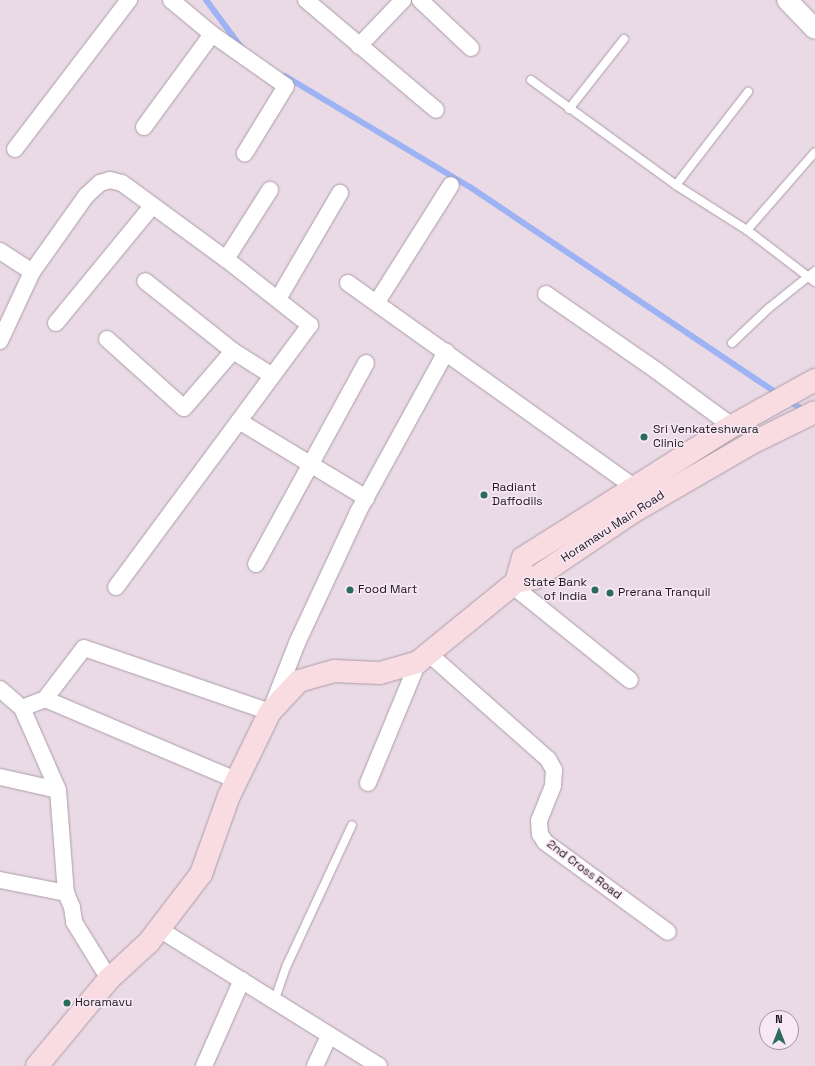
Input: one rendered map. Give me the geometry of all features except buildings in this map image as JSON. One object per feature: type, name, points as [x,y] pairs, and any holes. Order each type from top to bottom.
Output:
[{"type":"main road","points":[[514,584],[523,558],[732,426],[814,383]]},
{"type":"main road","name":"Horamavu Main Road","points":[[36,1066],[109,979],[149,942],[200,874],[236,780],[270,712],[299,681],[334,671],[380,673],[423,657],[514,584],[535,578],[631,513],[782,427],[813,413]]},
{"type":"street","points":[[16,149],[129,0]]},
{"type":"street","points":[[171,0],[212,34],[286,86],[245,153]]},
{"type":"street","points":[[306,0],[436,110]]},
{"type":"street","points":[[359,46],[403,0]]},
{"type":"street","points":[[420,0],[471,48]]},
{"type":"street","points":[[788,0],[815,29]]},
{"type":"street","points":[[144,127],[212,34]]},
{"type":"street","points":[[0,341],[32,272],[86,196],[100,183],[110,180],[122,183],[226,259],[310,325],[271,375],[239,421],[116,587]]},
{"type":"street","points":[[377,302],[451,185]]},
{"type":"street","points":[[226,259],[270,190]]},
{"type":"street","points":[[278,299],[340,193]]},
{"type":"street","points":[[56,323],[152,206]]},
{"type":"street","points":[[0,251],[32,272]]},
{"type":"street","points":[[145,281],[233,351],[271,375]]},
{"type":"street","points":[[348,283],[377,302],[635,488]]},
{"type":"street","points":[[546,294],[657,371],[732,426]]},
{"type":"street","points":[[107,339],[184,408],[233,351]]},
{"type":"street","points":[[22,708],[45,700],[84,648],[270,712],[296,643],[366,498],[446,352]]},
{"type":"street","points":[[256,564],[311,466],[366,363]]},
{"type":"street","points":[[239,421],[366,498]]},
{"type":"street","points":[[514,584],[630,680]]},
{"type":"street","points":[[368,783],[423,657]]},
{"type":"street","name":"2nd Cross Road","points":[[423,657],[548,759],[554,770],[553,786],[539,821],[540,834],[544,842],[668,932]]},
{"type":"street","points":[[0,689],[22,708],[58,790],[66,893],[72,907],[74,922],[109,979]]},
{"type":"street","points":[[45,700],[236,780]]},
{"type":"street","points":[[0,777],[58,790]]},
{"type":"street","points":[[0,880],[66,893]]},
{"type":"street","points":[[159,929],[275,999],[329,1036],[379,1066]]},
{"type":"street","points":[[204,1066],[242,980]]},
{"type":"street","points":[[315,1066],[329,1036]]},
{"type":"lane","points":[[569,109],[624,39]]},
{"type":"lane","points":[[530,80],[676,185],[747,230],[815,282]]},
{"type":"lane","points":[[676,185],[748,92]]},
{"type":"lane","points":[[747,230],[815,152]]},
{"type":"lane","points":[[732,344],[815,270]]},
{"type":"lane","points":[[275,999],[287,965],[352,825]]},
{"type":"waterway","points":[[206,0],[241,47]]},
{"type":"waterway","points":[[285,76],[470,187],[780,395]]},
{"type":"waterway","points":[[787,400],[805,411]]},
{"type":"place","name":"Sri Venkateshwara Clinic","points":[[644,437]]},
{"type":"place","name":"Radiant Daffodils","points":[[484,495]]},
{"type":"place","name":"Food Mart","points":[[350,590]]},
{"type":"place","name":"State Bank of India","points":[[595,590]]},
{"type":"place","name":"Prerana Tranquil","points":[[610,593]]},
{"type":"place","name":"Horamavu","points":[[67,1003]]}]
